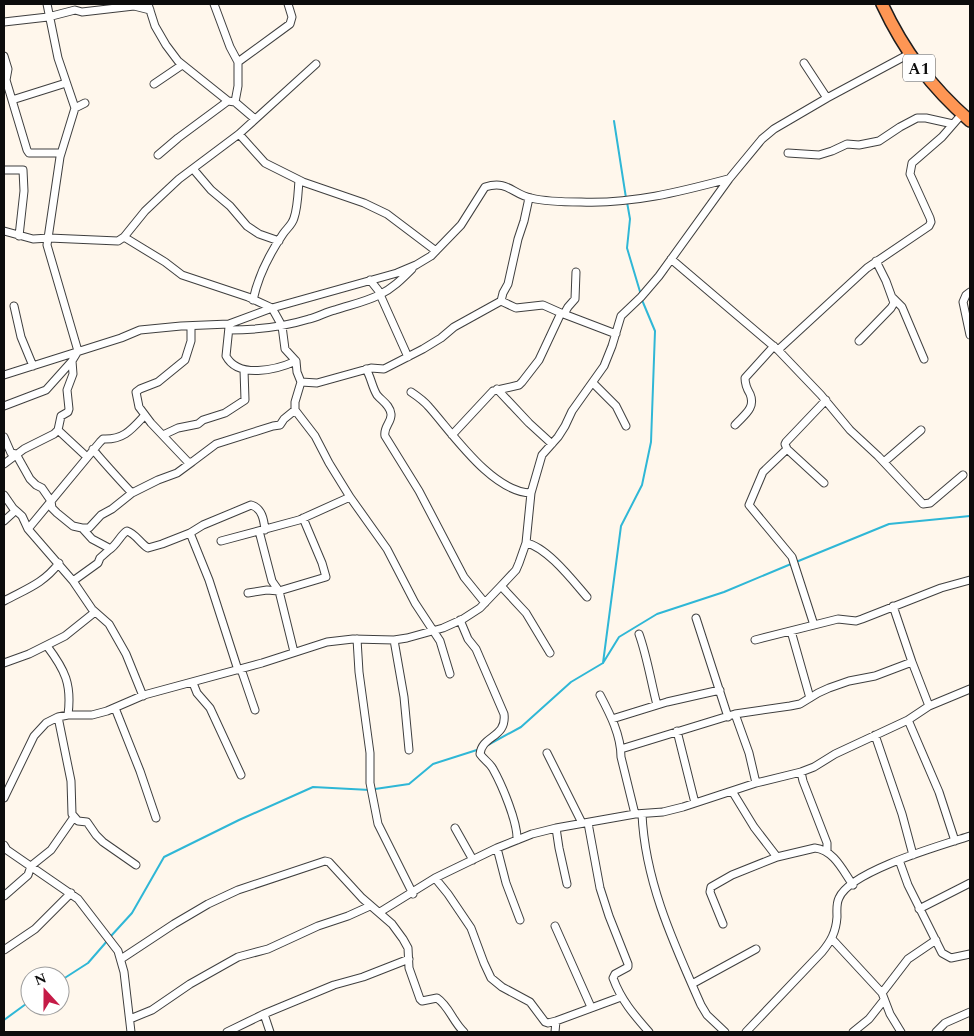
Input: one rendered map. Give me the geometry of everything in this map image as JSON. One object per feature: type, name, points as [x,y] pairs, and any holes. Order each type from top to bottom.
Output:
[{"type":"highway","name":"A1","points":[[882,4],[909,54],[934,86],[966,117]]},
{"type":"street","points":[[4,406],[46,390],[72,361],[78,351],[47,251],[48,226],[61,153],[75,108],[66,83],[48,17],[47,4]]},
{"type":"street","points":[[158,154],[232,101],[238,86],[238,62],[230,47],[214,4]]},
{"type":"street","points":[[238,62],[290,24],[292,17],[288,4]]},
{"type":"street","points":[[4,22],[48,17],[75,10],[82,12],[134,6],[149,7],[155,26],[166,45],[182,65],[255,119]]},
{"type":"street","points":[[4,798],[34,736],[46,724],[58,717],[92,715],[143,696],[239,670],[328,642],[357,639],[394,640],[407,638],[460,620],[485,603],[516,570],[526,543],[531,493],[542,455],[566,426],[572,411],[604,366],[621,316],[641,297],[729,179],[762,139],[774,129],[827,98],[909,54]]},
{"type":"street","points":[[4,56],[8,69],[6,80],[27,150],[29,153],[61,153]]},
{"type":"street","points":[[804,63],[827,98]]},
{"type":"street","points":[[4,231],[38,239],[114,242],[124,237],[145,211],[164,193],[239,134],[316,64]]},
{"type":"street","points":[[154,84],[182,65]]},
{"type":"street","points":[[12,100],[66,83]]},
{"type":"street","points":[[75,108],[85,103]]},
{"type":"street","points":[[735,425],[752,407],[753,403],[744,383],[744,378],[876,261],[925,230],[931,222],[910,174],[912,163],[942,138],[953,124],[966,117]]},
{"type":"street","points":[[788,153],[819,155],[847,144],[859,145],[878,141],[918,118],[953,124]]},
{"type":"street","points":[[239,134],[266,163],[299,180],[364,203],[387,214],[436,251]]},
{"type":"street","points":[[4,170],[23,170],[24,191],[20,236]]},
{"type":"street","points":[[194,170],[247,226],[259,234],[279,241]]},
{"type":"street","points":[[229,327],[272,308],[397,273],[426,260],[461,225],[485,187],[494,184],[502,185],[530,198],[582,202],[616,202],[673,194],[729,179]]},
{"type":"street","points":[[253,300],[258,282],[279,241],[294,219],[299,180]]},
{"type":"street","points":[[301,382],[317,383],[366,369],[384,369],[408,357],[440,338],[457,325],[501,301],[508,284],[518,238],[530,198]]},
{"type":"street","points":[[124,237],[165,262],[182,275],[272,308],[282,326],[285,349],[296,361],[297,372],[301,382],[295,402],[295,410],[315,436],[350,497],[387,549],[415,603],[440,641],[450,674]]},
{"type":"street","points":[[671,259],[776,348],[826,400],[850,430],[926,504],[930,503],[963,475]]},
{"type":"street","points":[[859,341],[894,303],[886,280],[876,261]]},
{"type":"street","points":[[4,365],[5,374],[147,328],[191,326],[229,327],[245,330],[282,326],[311,319],[381,295],[398,283],[416,265]]},
{"type":"street","points":[[452,435],[491,393],[497,389],[518,385],[522,382],[538,360],[563,313],[575,299],[576,272]]},
{"type":"street","points":[[370,280],[381,295],[408,357]]},
{"type":"street","points":[[970,292],[963,302],[970,336]]},
{"type":"street","points":[[892,298],[902,308],[924,359]]},
{"type":"street","points":[[501,301],[516,308],[542,305],[616,334]]},
{"type":"street","points":[[14,306],[21,337],[32,366]]},
{"type":"street","points":[[242,320],[245,330]]},
{"type":"street","points":[[191,326],[191,342],[185,360],[158,382],[136,392],[139,407],[145,415],[185,460],[192,462]]},
{"type":"street","points":[[229,327],[226,356],[231,363],[244,370],[277,367],[296,361]]},
{"type":"street","points":[[4,464],[16,454],[58,430],[61,416],[68,412],[69,409],[67,390],[73,374],[72,361]]},
{"type":"street","points":[[366,369],[375,391],[391,413],[391,418],[384,431],[385,436],[419,490],[464,577],[485,603]]},
{"type":"street","points":[[163,435],[178,428],[198,424],[203,420],[225,413],[243,403],[245,400],[244,370]]},
{"type":"street","points":[[593,383],[616,406],[626,426]]},
{"type":"street","points":[[497,389],[552,444]]},
{"type":"street","points":[[411,392],[428,405],[452,435],[489,474],[521,493],[531,493]]},
{"type":"street","points":[[824,483],[784,444],[826,400]]},
{"type":"street","points":[[4,437],[11,453],[16,454],[30,479],[42,488],[51,501],[52,508],[72,526],[89,528],[101,515],[132,493],[177,473],[216,444],[280,425],[295,410]]},
{"type":"street","points":[[28,528],[93,448],[103,439],[110,440],[127,434],[145,415]]},
{"type":"street","points":[[58,430],[87,457]]},
{"type":"street","points":[[884,462],[921,430]]},
{"type":"street","points":[[93,448],[95,454],[105,462],[132,493]]},
{"type":"street","points":[[788,449],[763,472],[749,505],[792,557],[814,625]]},
{"type":"street","points":[[4,496],[15,511],[22,516],[28,528],[73,580],[95,612],[109,624],[116,634],[143,696]]},
{"type":"street","points":[[221,541],[303,518],[350,497]]},
{"type":"street","points":[[73,580],[98,563],[100,558],[116,546],[123,533],[127,531],[133,533],[148,548],[190,533],[203,524],[251,505],[258,508],[261,513],[262,531],[272,581],[279,591],[294,652]]},
{"type":"street","points":[[4,521],[15,511]]},
{"type":"street","points":[[248,593],[267,590],[279,591],[326,577],[303,518]]},
{"type":"street","points":[[82,528],[92,539],[109,548],[109,550]]},
{"type":"street","points":[[190,533],[209,580],[239,670],[255,710]]},
{"type":"street","points":[[526,543],[531,544],[550,558],[587,597]]},
{"type":"street","points":[[4,601],[34,586],[51,574],[59,564]]},
{"type":"street","points":[[755,640],[838,619],[856,620],[970,580]]},
{"type":"street","points":[[501,586],[526,613],[550,654]]},
{"type":"street","points":[[894,606],[912,662],[929,706]]},
{"type":"street","points":[[4,663],[47,646],[75,629],[95,612]]},
{"type":"street","points":[[696,618],[720,690],[749,753],[756,783]]},
{"type":"street","points":[[460,620],[468,639],[476,649],[504,714],[504,725],[496,735],[482,746],[482,757],[492,767],[510,807],[518,832],[517,840]]},
{"type":"street","points":[[791,631],[810,698]]},
{"type":"street","points":[[639,634],[644,648],[656,705]]},
{"type":"street","points":[[357,639],[359,672],[370,753],[372,800],[376,808],[378,824],[413,894]]},
{"type":"street","points":[[394,640],[404,697],[404,715],[409,750]]},
{"type":"street","points":[[47,646],[60,662],[66,677],[70,696],[68,715]]},
{"type":"street","points":[[621,749],[732,715],[790,706],[810,698],[818,692],[849,681],[875,676],[912,662]]},
{"type":"street","points":[[193,683],[197,693],[210,708],[241,775]]},
{"type":"street","points":[[380,912],[413,894],[435,878],[517,840],[556,828],[638,814],[663,812],[756,783],[801,772],[908,720],[929,706],[970,689]]},
{"type":"street","points":[[612,719],[656,705],[720,690]]},
{"type":"street","points":[[600,695],[612,719],[621,749],[621,758],[638,814],[658,903],[707,1015],[725,1032]]},
{"type":"street","points":[[115,708],[156,818]]},
{"type":"street","points":[[58,717],[71,781],[74,817],[78,821],[87,822],[103,842],[136,865]]},
{"type":"street","points":[[908,720],[939,792],[955,841]]},
{"type":"street","points":[[677,731],[695,803]]},
{"type":"street","points":[[875,735],[914,855]]},
{"type":"street","points":[[547,753],[585,823],[602,894],[628,964],[628,967],[613,976],[621,997],[631,1012],[649,1032]]},
{"type":"street","points":[[801,772],[827,844],[827,851],[853,885]]},
{"type":"street","points":[[732,792],[754,828],[777,857]]},
{"type":"street","points":[[4,896],[28,875],[32,866],[51,850],[74,817]]},
{"type":"street","points":[[455,828],[473,860]]},
{"type":"street","points":[[556,828],[558,848],[567,884]]},
{"type":"street","points":[[746,1032],[832,939],[835,931],[838,899],[842,893],[870,873],[899,860],[970,836]]},
{"type":"street","points":[[4,845],[8,850],[71,893],[85,906],[94,922],[118,951],[124,972],[131,1032]]},
{"type":"street","points":[[497,848],[506,883],[520,920]]},
{"type":"street","points":[[723,924],[710,892],[711,887],[777,857],[815,848],[827,851]]},
{"type":"street","points":[[899,860],[919,909],[942,953],[951,958],[970,954]]},
{"type":"street","points":[[121,958],[208,904],[238,890],[322,861],[329,862],[346,883],[392,924],[403,940],[408,948],[409,968],[420,1000],[437,998],[442,1001],[460,1031]]},
{"type":"street","points":[[435,878],[471,928],[491,978],[502,987],[530,1002],[544,1022],[556,1021],[621,997]]},
{"type":"street","points":[[919,909],[970,883]]},
{"type":"street","points":[[4,950],[34,929],[71,893]]},
{"type":"street","points":[[130,1019],[152,1010],[190,984],[238,957],[268,949],[318,926],[370,906]]},
{"type":"street","points":[[555,926],[591,1008]]},
{"type":"street","points":[[832,939],[883,997],[901,1032]]},
{"type":"street","points":[[853,1032],[869,1019],[908,959],[936,940]]},
{"type":"street","points":[[692,984],[756,948]]},
{"type":"street","points":[[227,1032],[264,1014],[334,985],[363,977],[409,959]]},
{"type":"street","points":[[936,1032],[946,1023],[970,1012]]},
{"type":"street","points":[[264,1014],[270,1032]]},
{"type":"street","points":[[554,1032],[556,1021]]},
{"type":"waterway","points":[[614,121],[626,198]]},
{"type":"waterway","points":[[627,202],[630,219],[627,248],[641,295]]},
{"type":"waterway","points":[[603,663],[621,526],[642,485],[651,442],[655,331],[642,300]]},
{"type":"waterway","points":[[796,562],[889,524],[970,516]]},
{"type":"waterway","points":[[486,746],[521,727],[571,682],[603,663],[619,637],[657,614],[724,592],[791,564]]},
{"type":"waterway","points":[[375,789],[409,784],[433,764],[480,749]]},
{"type":"waterway","points":[[111,936],[132,913],[164,857],[239,820],[313,787],[370,790]]},
{"type":"waterway","points":[[70,975],[88,963],[108,940]]},
{"type":"waterway","points":[[4,1020],[20,1008]]}]
